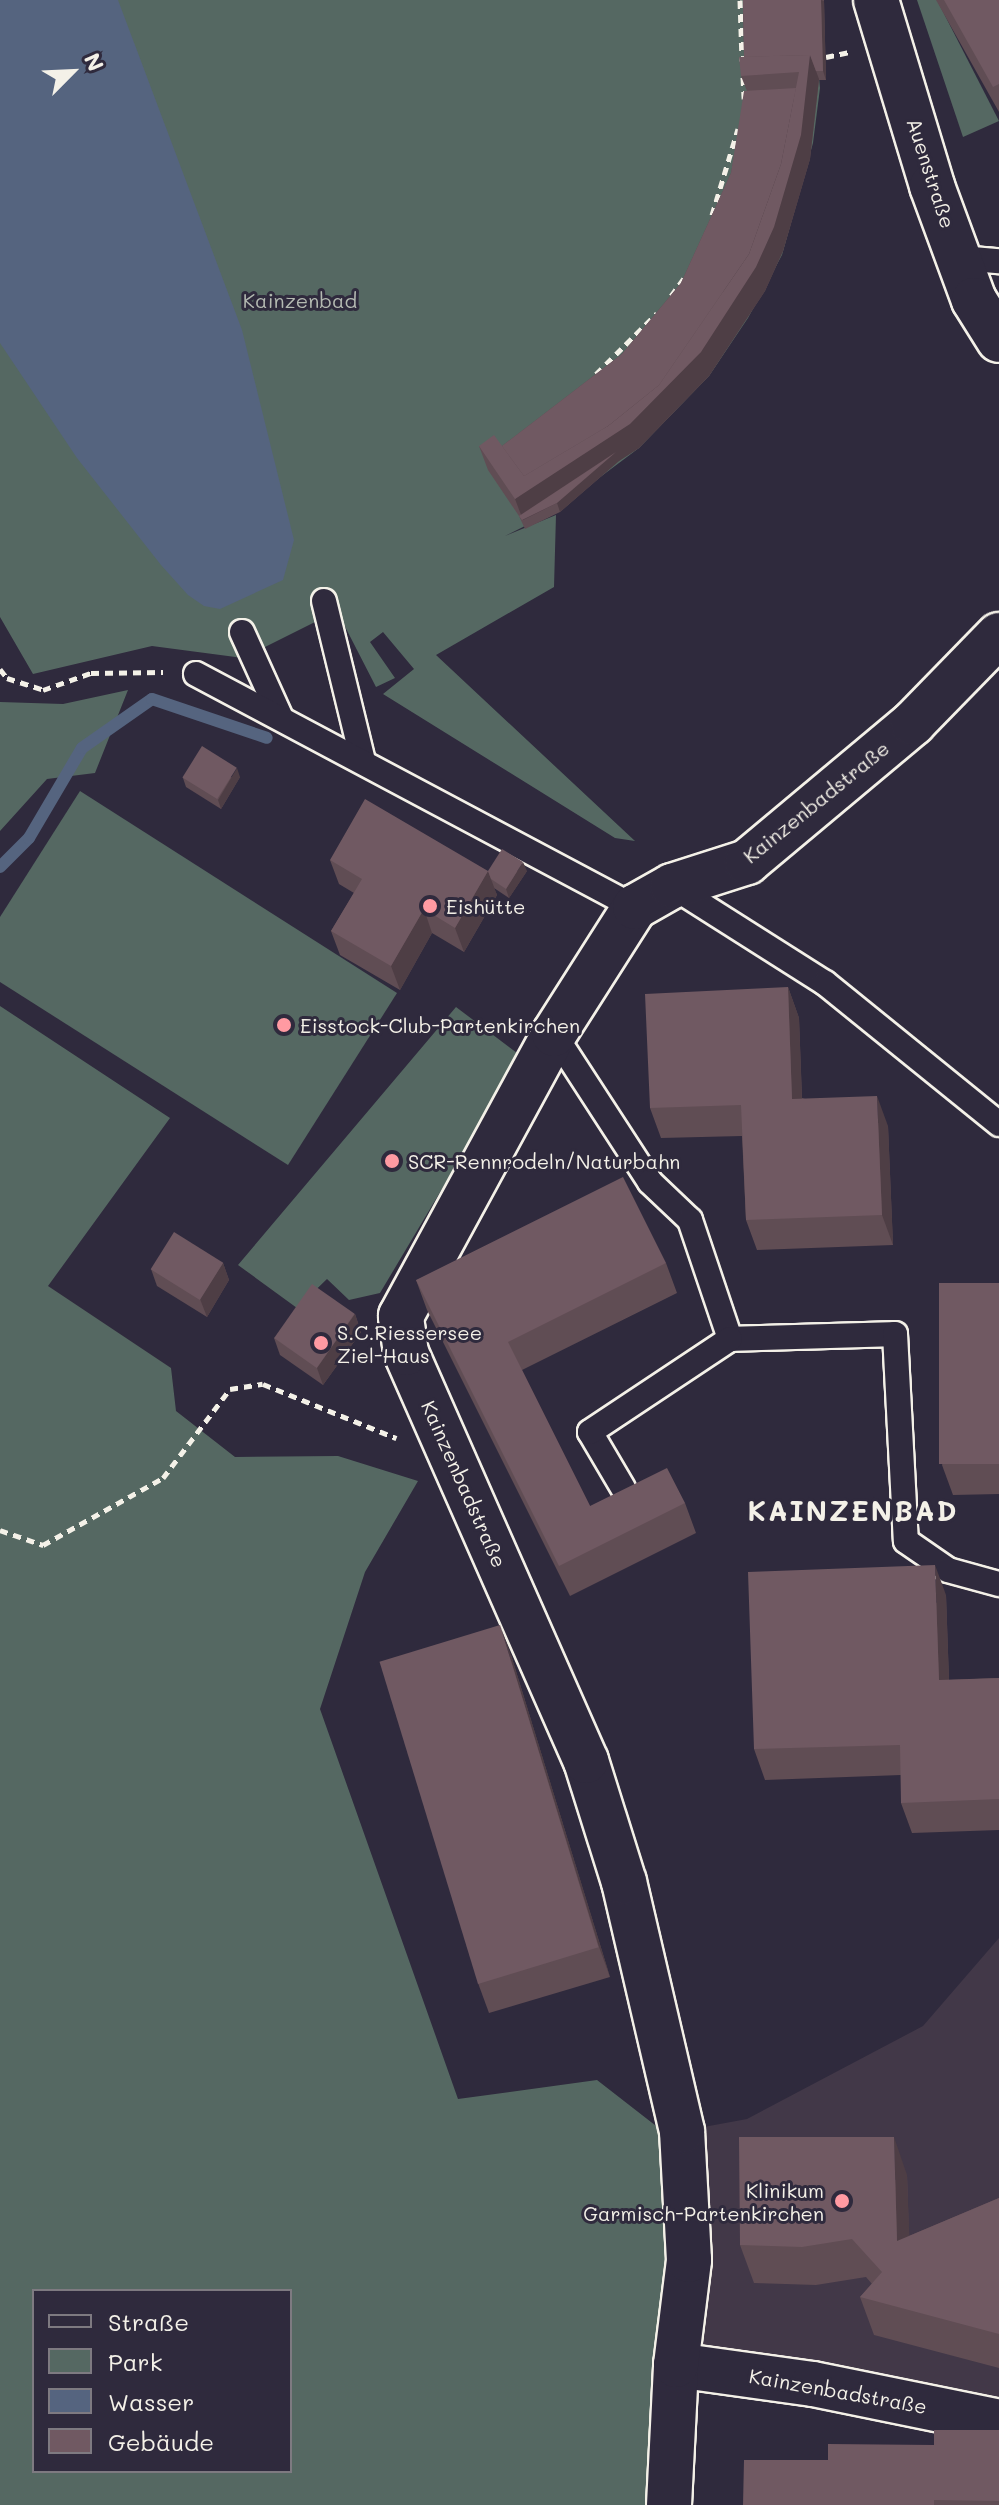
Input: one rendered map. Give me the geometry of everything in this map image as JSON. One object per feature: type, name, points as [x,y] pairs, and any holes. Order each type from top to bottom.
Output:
[{"type":"street","name":"Auenstraße","points":[[876,0],[932,186],[980,260],[974,300],[999,340]]},
{"type":"street","name":"Kainzenbadstraße","points":[[669,2505],[676,2365],[689,2260],[682,2131],[624,1882],[586,1761],[406,1353],[401,1316],[554,1034],[654,896],[747,862],[913,723],[999,635]]},
{"type":"street","name":"Kainzenbadstraße","points":[[676,2365],[813,2384],[999,2422]]},
{"type":"lane","points":[[324,601],[363,761]]},
{"type":"lane","points":[[242,632],[281,718]]},
{"type":"lane","points":[[196,674],[363,761],[654,896],[825,983],[999,1124]]},
{"type":"lane","points":[[554,1034],[650,1182],[690,1220],[730,1339]]},
{"type":"lane","points":[[623,1488],[590,1432],[730,1339],[895,1334],[906,1541],[948,1570],[999,1584]]},
{"type":"path","points":[[740,0],[744,62],[741,113]]},
{"type":"path","points":[[707,230],[739,125]]},
{"type":"path","points":[[592,378],[666,304],[688,270]]},
{"type":"path","points":[[0,669],[7,678],[43,690],[91,673],[196,674]]},
{"type":"path","points":[[0,1530],[43,1545],[163,1478],[230,1389],[241,1387],[263,1384],[453,1462]]},
{"type":"shaded area","name":"Klinikum Garmisch-Partenkirchen","points":[[999,1938],[999,2422],[676,2365],[682,2131],[747,2119],[923,2026]]},
{"type":"green space","name":"Kainzenbad","points":[[0,0],[812,0],[820,88],[813,143],[782,255],[748,318],[709,376],[639,448],[555,511],[505,536],[556,515],[554,587],[436,655],[635,841],[615,838],[383,694],[414,669],[383,632],[370,642],[395,678],[376,687],[337,611],[243,658],[152,646],[33,674],[0,617]]},
{"type":"green space","points":[[917,0],[937,0],[999,121],[963,137]]},
{"type":"green space","points":[[128,690],[95,773],[47,779],[0,831],[0,702],[63,704]]},
{"type":"green space","points":[[80,791],[397,993],[288,1165],[0,982],[0,917]]},
{"type":"green space","points":[[0,1006],[170,1118],[48,1286],[171,1368],[176,1411],[235,1457],[338,1456],[418,1481],[365,1572],[320,1709],[458,2099],[597,2080],[678,2143],[647,2505],[0,2505]]},
{"type":"green space","name":"SCR-Rennrodeln/Naturbahn","points":[[456,1007],[521,1056],[380,1293],[349,1300],[327,1279],[297,1308],[238,1265]]},
{"type":"water","points":[[0,0],[118,0],[242,330],[294,540],[283,580],[220,609],[204,606],[188,595],[161,565],[77,458],[0,343]]},
{"type":"building","points":[[743,0],[821,0],[823,71],[816,71],[810,55],[744,57]]},
{"type":"building","points":[[944,0],[999,0],[999,84],[993,87]]},
{"type":"building","points":[[810,55],[801,135],[774,227],[756,267],[701,352],[630,424],[515,499],[479,446],[494,435],[524,476],[608,426],[659,385],[749,254],[781,164],[799,72],[741,76],[739,57]]},
{"type":"building","points":[[796,88],[781,164],[749,254],[659,385],[608,426],[524,476],[502,446],[622,354],[681,283],[731,173],[744,91]]},
{"type":"building","points":[[616,452],[557,503],[522,520],[519,516]]},
{"type":"building","points":[[202,746],[237,768],[217,799],[182,777]]},
{"type":"building","name":"Eishütte","points":[[365,799],[488,871],[455,928],[424,909],[391,966],[331,931],[362,879],[330,860]]},
{"type":"building","points":[[502,849],[523,862],[506,889],[491,879],[488,871]]},
{"type":"building","points":[[788,987],[792,1099],[877,1096],[882,1215],[746,1220],[741,1105],[650,1108],[645,994]]},
{"type":"building","points":[[623,1177],[666,1263],[508,1342],[590,1506],[667,1468],[685,1503],[559,1566],[416,1280]]},
{"type":"building","points":[[174,1232],[223,1263],[200,1300],[151,1269]]},
{"type":"building","points":[[939,1283],[999,1283],[999,1464],[939,1464]]},
{"type":"building","points":[[312,1284],[355,1314],[317,1368],[274,1338]]},
{"type":"building","points":[[935,1565],[939,1680],[999,1678],[999,1799],[901,1803],[900,1745],[754,1749],[748,1572]]},
{"type":"building","points":[[500,1625],[599,1947],[478,1984],[380,1662]]},
{"type":"building","points":[[739,2137],[894,2137],[897,2241],[999,2198],[999,2334],[860,2297],[882,2272],[852,2239],[802,2247],[740,2245]]},
{"type":"building","points":[[934,2430],[999,2430],[999,2501],[934,2500],[934,2505],[743,2505],[744,2460],[828,2460],[828,2444],[934,2445]]},
{"type":"waterway","points":[[0,867],[29,838],[82,748],[152,699],[267,738]]},
{"type":"place","name":"Eishütte","points":[[430,906]]},
{"type":"place","name":"Eisstock-Club-Partenkirchen","points":[[284,1025]]},
{"type":"place","name":"SCR-Rennrodeln/Naturbahn","points":[[392,1161]]},
{"type":"place","name":"S.C.Riessersee Ziel-Haus","points":[[321,1343]]},
{"type":"place","name":"Klinikum Garmisch-Partenkirchen","points":[[842,2201]]},
{"type":"district","name":"KAINZENBAD","points":[[853,1510]]}]
